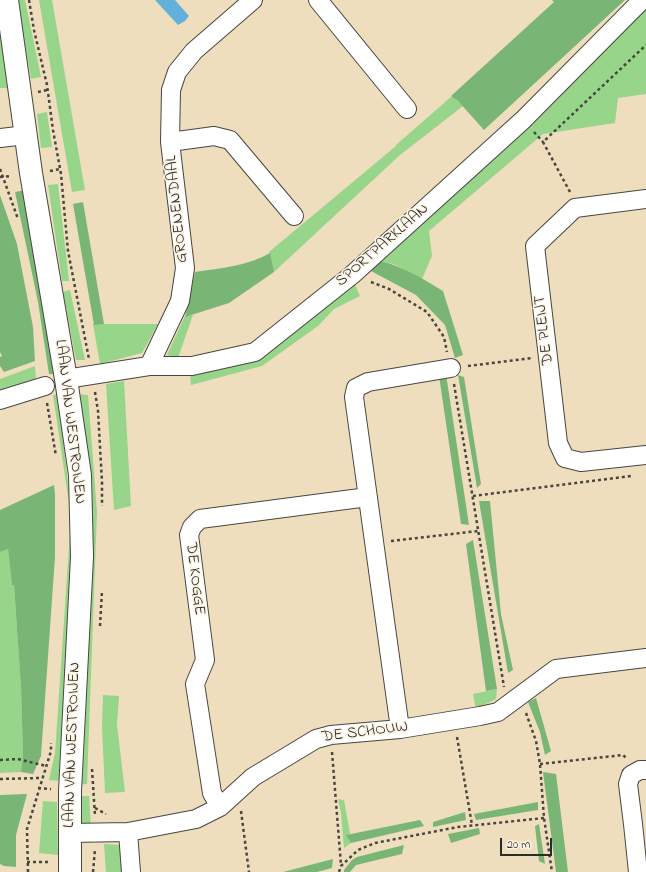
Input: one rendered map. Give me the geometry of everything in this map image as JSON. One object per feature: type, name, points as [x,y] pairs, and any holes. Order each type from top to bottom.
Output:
[{"type":"street","name":"LAAN VAN WESTROIJEN","points":[[7,0],[26,135],[66,379],[80,475],[82,557],[70,791],[70,872]]},
{"type":"street","name":"GROENENDAAL","points":[[149,366],[180,301],[185,268],[170,142],[171,90],[177,72],[194,51],[253,0]]},
{"type":"street","points":[[318,0],[407,109]]},
{"type":"street","name":"SPORTPARKLAAN","points":[[66,379],[149,366],[192,366],[255,352],[352,274],[524,120],[642,0]]},
{"type":"street","points":[[0,138],[26,135]]},
{"type":"street","name":"GROENENDAAL","points":[[170,142],[214,136],[230,140],[294,216]]},
{"type":"street","points":[[575,208],[646,199]]},
{"type":"street","name":"DE PLEIJT","points":[[575,208],[535,246],[558,443],[565,458],[581,462],[646,454]]},
{"type":"street","points":[[400,729],[354,397],[356,388],[368,382],[451,368]]},
{"type":"street","points":[[0,400],[45,386]]},
{"type":"street","name":"DE KOGGE","points":[[220,807],[212,793],[195,684],[205,660],[189,536],[192,527],[200,520],[368,497]]},
{"type":"street","name":"DE SCHOUW","points":[[69,833],[128,832],[196,819],[220,807],[253,777],[316,738],[331,735],[400,729],[455,721],[498,712],[556,669],[646,658]]},
{"type":"street","points":[[638,872],[640,823],[628,784],[631,775],[643,770]]},
{"type":"street","points":[[128,832],[131,872]]},
{"type":"path","points":[[575,208],[572,195],[543,142],[646,45]]},
{"type":"path","points":[[643,48],[646,51]]},
{"type":"path","points":[[0,169],[1,177],[18,220]]},
{"type":"path","points":[[352,274],[390,289],[427,312],[444,337],[451,368],[478,531],[513,700],[536,741],[540,764],[544,818],[552,872]]},
{"type":"path","points":[[451,368],[548,356]]},
{"type":"path","points":[[45,386],[57,462]]},
{"type":"path","points":[[473,496],[638,475]]},
{"type":"path","points":[[375,543],[478,531]]},
{"type":"path","points":[[455,721],[472,825]]},
{"type":"path","points":[[331,735],[341,866],[339,872]]},
{"type":"path","points":[[28,872],[26,829],[51,751],[52,736]]},
{"type":"path","points":[[540,764],[623,755],[643,770]]},
{"type":"path","points":[[0,760],[18,760],[46,766]]},
{"type":"path","points":[[0,779],[42,778]]},
{"type":"path","points":[[238,790],[249,872]]},
{"type":"path","points":[[341,866],[358,850],[375,843],[472,825],[544,818]]},
{"type":"green space","points":[[17,0],[25,0],[41,77],[31,79]]},
{"type":"green space","points":[[39,0],[52,0],[85,190],[72,192]]},
{"type":"green space","points":[[552,0],[625,0],[484,130],[458,101],[451,96],[554,2]]},
{"type":"green space","points":[[646,6],[646,94],[618,98],[615,123],[543,134],[429,231],[432,256],[422,279],[396,265],[368,257]]},
{"type":"green space","points":[[0,30],[9,88],[0,88]]},
{"type":"green space","points":[[452,96],[463,106],[400,155],[274,272],[269,252],[396,146]]},
{"type":"green space","points":[[47,112],[52,147],[41,148],[37,114]]},
{"type":"green space","points":[[58,184],[69,281],[62,281],[48,185]]},
{"type":"green space","points":[[25,190],[57,374],[49,374],[38,302],[15,192]]},
{"type":"green space","points":[[0,195],[17,244],[33,327],[35,361],[4,372],[0,366],[0,357],[2,356],[0,352]]},
{"type":"green space","points":[[83,202],[104,324],[94,325],[73,204]]},
{"type":"green space","points":[[270,253],[274,272],[229,303],[185,317],[195,272],[243,264]]},
{"type":"green space","points":[[381,261],[405,270],[443,291],[463,355],[455,358],[445,325],[416,295],[371,271]]},
{"type":"green space","points":[[354,282],[360,296],[334,309],[318,326],[262,366],[191,385],[190,374],[256,356]]},
{"type":"green space","points":[[70,290],[85,360],[76,360],[63,292]]},
{"type":"green space","points":[[193,315],[178,358],[167,355],[185,316]]},
{"type":"green space","points":[[93,324],[158,324],[142,353],[100,364]]},
{"type":"green space","points":[[35,366],[36,383],[0,392],[0,379]]},
{"type":"green space","points":[[446,374],[469,525],[461,524],[439,376]]},
{"type":"green space","points":[[458,375],[464,377],[481,484],[477,488]]},
{"type":"green space","points":[[124,381],[131,506],[114,510],[106,384]]},
{"type":"green space","points":[[58,394],[75,545],[61,781],[49,780],[55,753],[71,517],[53,395]]},
{"type":"green space","points":[[76,394],[88,395],[97,512],[87,784],[76,785]]},
{"type":"green space","points":[[54,485],[55,557],[41,756],[33,774],[21,772],[23,755],[21,688],[14,585],[12,585],[8,549],[0,552],[0,510]]},
{"type":"green space","points":[[479,501],[490,501],[501,614],[513,670],[508,673]]},
{"type":"green space","points":[[473,540],[497,689],[486,691],[466,544]]},
{"type":"green space","points":[[8,548],[12,585],[14,585],[21,688],[23,755],[21,772],[0,773],[0,552]]},
{"type":"green space","points":[[497,689],[496,699],[476,709],[473,694]]},
{"type":"green space","points":[[103,695],[119,696],[117,725],[125,792],[105,793],[102,727]]},
{"type":"green space","points":[[536,698],[551,751],[545,755],[540,732],[528,702]]},
{"type":"green space","points":[[543,772],[556,774],[568,872],[556,872]]},
{"type":"green space","points":[[27,794],[16,835],[16,867],[4,866],[0,864],[0,795]]},
{"type":"green space","points":[[76,796],[89,796],[91,828],[76,828]]},
{"type":"green space","points":[[338,799],[344,800],[350,834],[347,835],[351,843],[344,848],[341,813]]},
{"type":"green space","points":[[43,801],[57,802],[58,855],[39,853]]},
{"type":"green space","points":[[538,802],[538,810],[476,820],[474,814]]},
{"type":"green space","points":[[465,812],[466,820],[433,827],[433,822]]},
{"type":"green space","points":[[420,820],[424,826],[351,843],[346,835]]},
{"type":"green space","points":[[539,824],[545,864],[539,861],[535,826]]},
{"type":"green space","points":[[479,828],[480,834],[451,843],[448,834]]},
{"type":"green space","points":[[104,844],[121,845],[124,872],[106,872]]},
{"type":"green space","points":[[404,845],[402,854],[356,865],[350,872],[344,872],[352,860],[357,857]]},
{"type":"green space","points":[[333,859],[332,868],[317,872],[283,872]]},
{"type":"water","points":[[155,0],[175,0],[189,16],[185,21],[178,25]]}]
